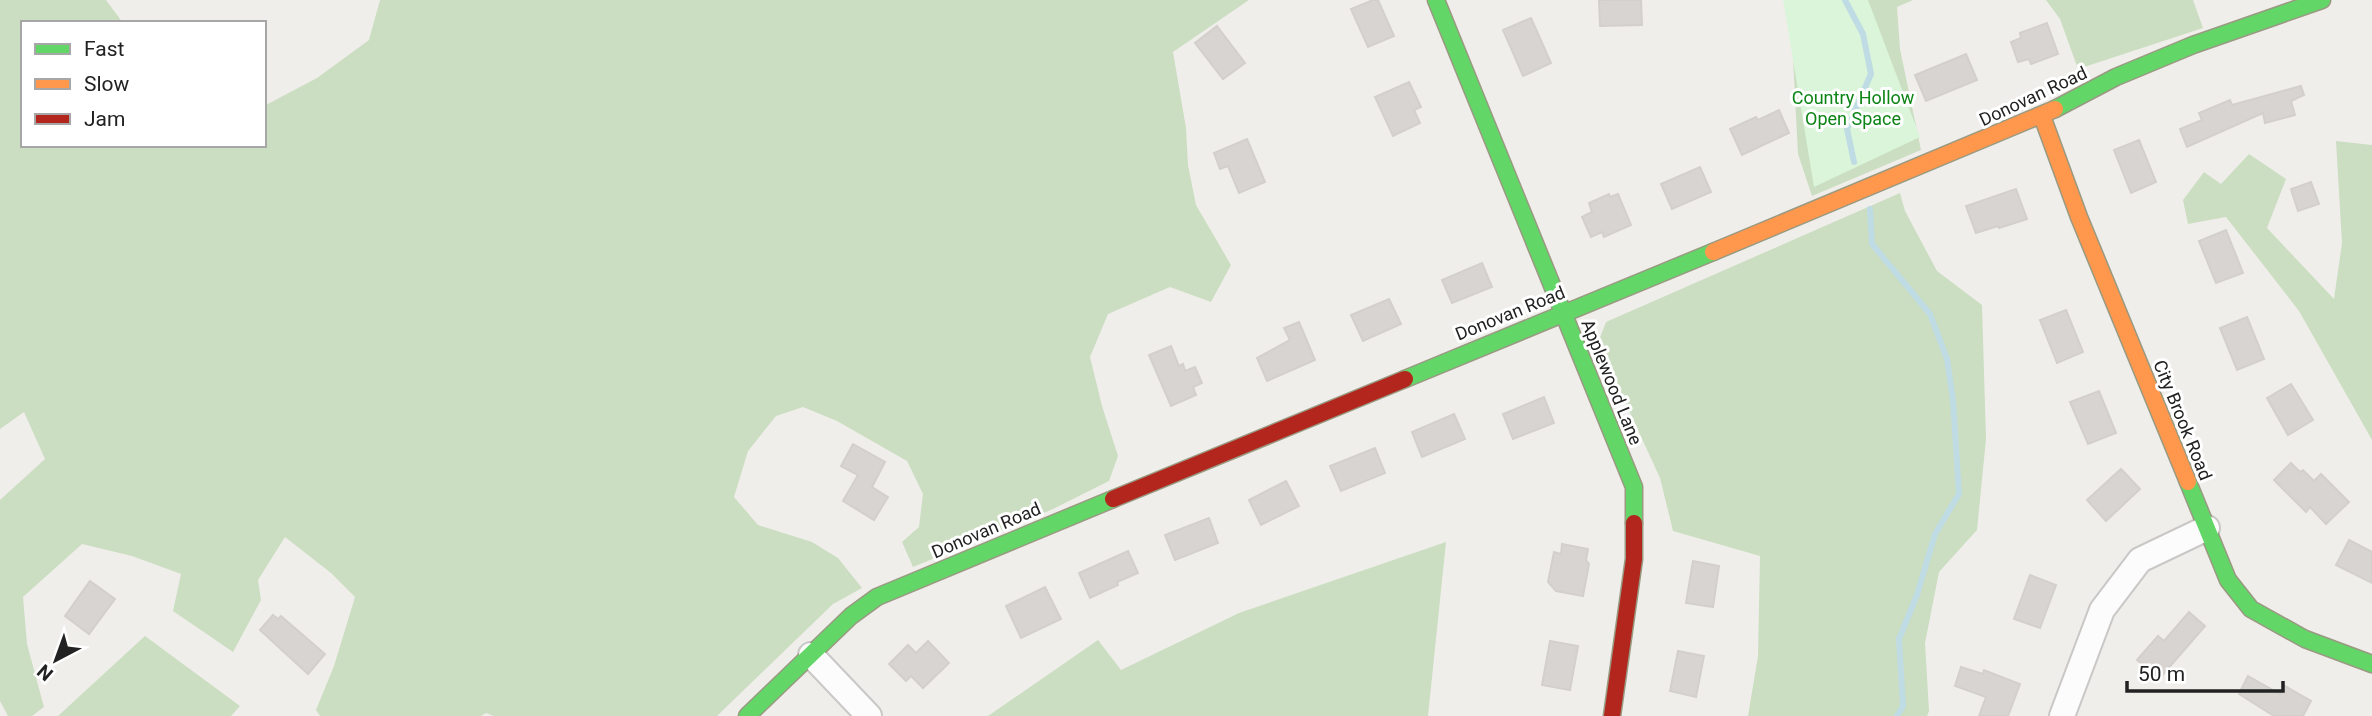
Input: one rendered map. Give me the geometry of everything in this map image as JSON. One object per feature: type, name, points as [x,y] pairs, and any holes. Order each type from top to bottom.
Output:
[{"type":"street","name":"Donovan Road","points":[[747,716],[852,616],[877,597],[2042,116],[2116,77],[2193,45],[2322,0]]},
{"type":"street","name":"Applewood Lane","points":[[1443,2],[1634,487],[1634,559],[1612,716]]},
{"type":"street","name":"City Brook Road","points":[[2042,116],[2079,216],[2228,580],[2251,609],[2305,639],[2372,664]]},
{"type":"street","points":[[2062,716],[2102,610],[2140,560],[2207,528]]},
{"type":"street","points":[[811,655],[869,716]]},
{"type":"green space","points":[[0,0],[106,0],[122,21],[21,21],[21,147],[266,147],[266,105],[317,78],[369,40],[380,0],[1249,0],[1173,52],[1196,205],[1231,265],[1211,302],[1170,287],[1108,314],[1090,357],[1118,456],[1109,481],[1053,509],[913,567],[902,542],[919,527],[923,494],[907,461],[837,421],[803,407],[776,416],[748,451],[734,497],[758,525],[812,542],[838,558],[862,588],[833,604],[717,716],[494,716],[486,713],[481,716],[320,716],[316,710],[334,666],[355,597],[331,573],[285,537],[258,580],[261,600],[233,652],[173,611],[181,574],[132,556],[82,544],[23,597],[27,644],[44,707],[32,716],[8,716],[0,701],[0,500],[45,459],[24,412],[0,429]]},
{"type":"green space","name":"Country Hollow Open Space","points":[[1783,0],[1868,0],[1920,137],[1814,187]]},
{"type":"green space","name":"Country Hollow Open Space","points":[[1790,0],[1913,0],[1897,7],[1900,49],[1921,150],[1812,196],[1798,154]]},
{"type":"green space","points":[[2046,0],[2193,0],[2203,28],[2078,69],[2060,19]]},
{"type":"green space","points":[[2336,141],[2372,145],[2372,440],[2299,311],[2226,217],[2188,224],[2183,200],[2204,172],[2221,184],[2249,154],[2286,179],[2267,228],[2334,299],[2342,243]]},
{"type":"green space","points":[[1900,193],[1905,211],[1937,271],[1982,305],[1986,439],[1977,530],[1939,572],[1925,643],[1929,711],[1927,716],[1748,716],[1758,656],[1760,556],[1673,531],[1660,478],[1598,343],[1606,322]]},
{"type":"green space","points":[[1446,542],[1428,716],[988,716],[1098,640],[1121,670],[1239,613]]},
{"type":"green space","points":[[145,636],[240,706],[231,716],[58,716]]},
{"type":"building","points":[[1378,0],[1394,36],[1368,47],[1351,9]]},
{"type":"building","points":[[1599,0],[1641,0],[1642,25],[1600,26]]},
{"type":"building","points":[[1531,18],[1551,63],[1523,76],[1503,30]]},
{"type":"building","points":[[2047,23],[2058,54],[2031,64],[2029,59],[2018,62],[2011,42],[2021,38],[2020,33]]},
{"type":"building","points":[[1217,26],[1245,63],[1223,79],[1195,43]]},
{"type":"building","points":[[1966,54],[1977,80],[1926,101],[1915,75]]},
{"type":"building","points":[[1409,82],[1421,107],[1414,110],[1420,123],[1393,136],[1375,97]]},
{"type":"building","points":[[2301,86],[2304,95],[2291,101],[2295,115],[2265,123],[2263,113],[2187,147],[2180,129],[2202,120],[2199,113],[2230,100],[2232,105]]},
{"type":"building","points":[[1779,110],[1789,133],[1742,155],[1730,129]]},
{"type":"building","points":[[1247,139],[1265,182],[1239,193],[1228,166],[1220,169],[1214,153]]},
{"type":"building","points":[[2139,140],[2156,182],[2131,193],[2114,150]]},
{"type":"building","points":[[1700,167],[1711,192],[1672,209],[1661,184]]},
{"type":"building","points":[[2311,182],[2319,204],[2298,211],[2291,189]]},
{"type":"building","points":[[2016,189],[2027,219],[1976,233],[1966,206]]},
{"type":"building","points":[[1609,194],[1610,197],[1618,194],[1631,225],[1604,237],[1602,232],[1591,237],[1582,217],[1592,212],[1589,203]]},
{"type":"building","points":[[2226,230],[2243,273],[2216,283],[2199,241]]},
{"type":"building","points":[[1482,263],[1492,287],[1452,303],[1442,280]]},
{"type":"building","points":[[1389,299],[1401,324],[1363,341],[1351,315]]},
{"type":"building","points":[[2066,310],[2083,352],[2057,363],[2040,320]]},
{"type":"building","points":[[2247,317],[2264,359],[2237,370],[2220,328]]},
{"type":"building","points":[[1299,322],[1315,360],[1267,381],[1257,358],[1290,340],[1284,328]]},
{"type":"building","points":[[1171,346],[1179,366],[1183,364],[1185,371],[1195,367],[1202,383],[1193,387],[1196,395],[1171,406],[1149,355]]},
{"type":"building","points":[[2291,384],[2313,420],[2288,435],[2267,398]]},
{"type":"building","points":[[2099,391],[2116,433],[2088,444],[2070,402]]},
{"type":"building","points":[[1544,397],[1554,423],[1513,439],[1503,414]]},
{"type":"building","points":[[1454,414],[1465,439],[1422,457],[1412,432]]},
{"type":"building","points":[[853,444],[885,462],[872,487],[888,497],[874,520],[843,501],[858,475],[841,466]]},
{"type":"building","points":[[1375,448],[1385,473],[1341,491],[1330,466]]},
{"type":"building","points":[[2291,463],[2314,481],[2321,474],[2349,502],[2326,524],[2310,507],[2306,512],[2274,480]]},
{"type":"building","points":[[2121,469],[2140,489],[2106,521],[2087,500]]},
{"type":"building","points":[[1286,481],[1299,506],[1261,525],[1249,500]]},
{"type":"building","points":[[1209,518],[1218,543],[1175,560],[1165,535]]},
{"type":"building","points":[[2349,540],[2372,552],[2372,583],[2336,565]]},
{"type":"building","points":[[1562,544],[1588,549],[1586,560],[1589,564],[1583,596],[1556,591],[1548,582],[1554,552],[1561,554]]},
{"type":"building","points":[[1128,551],[1138,573],[1090,598],[1079,573]]},
{"type":"building","points":[[1693,561],[1719,566],[1713,607],[1686,603]]},
{"type":"building","points":[[2030,575],[2056,585],[2040,628],[2014,619]]},
{"type":"building","points":[[90,581],[115,599],[89,634],[65,616]]},
{"type":"building","points":[[1045,587],[1061,619],[1021,638],[1006,606]]},
{"type":"building","points":[[2189,612],[2205,626],[2159,679],[2137,660],[2158,636],[2164,641]]},
{"type":"building","points":[[273,615],[278,619],[281,616],[325,654],[308,674],[260,630]]},
{"type":"building","points":[[928,641],[949,663],[923,688],[911,676],[906,681],[889,664],[908,645],[916,653]]},
{"type":"building","points":[[1550,641],[1578,646],[1570,690],[1542,685]]},
{"type":"building","points":[[1678,651],[1704,656],[1696,697],[1670,691]]},
{"type":"building","points":[[1961,667],[1983,674],[1984,670],[2020,684],[2008,716],[1979,716],[1986,697],[1955,686]]},
{"type":"building","points":[[2248,676],[2280,694],[2285,686],[2311,701],[2303,716],[2274,716],[2239,694]]},
{"type":"waterway","points":[[1845,0],[1863,34],[1871,74],[1847,129],[1854,162]]},
{"type":"waterway","points":[[1870,209],[1872,244],[1930,314],[1947,359],[1953,400],[1959,494],[1935,534],[1917,595],[1899,639],[1903,706],[1897,716]]},
{"type":"traffic: fast","points":[[1436,0],[1634,487],[1634,523]]},
{"type":"traffic: fast","points":[[2055,109],[2116,77],[2193,45],[2322,0]]},
{"type":"traffic: fast","points":[[1405,379],[1713,252]]},
{"type":"traffic: fast","points":[[2188,482],[2228,580],[2251,609],[2305,639],[2372,664]]},
{"type":"traffic: fast","points":[[747,716],[851,616],[877,597],[1113,499]]},
{"type":"traffic: slow","points":[[1713,252],[2055,109]]},
{"type":"traffic: slow","points":[[2042,116],[2079,217],[2188,482]]},
{"type":"traffic: jam","points":[[1113,499],[1405,379]]},
{"type":"traffic: jam","points":[[1612,716],[1634,559],[1634,523]]}]
